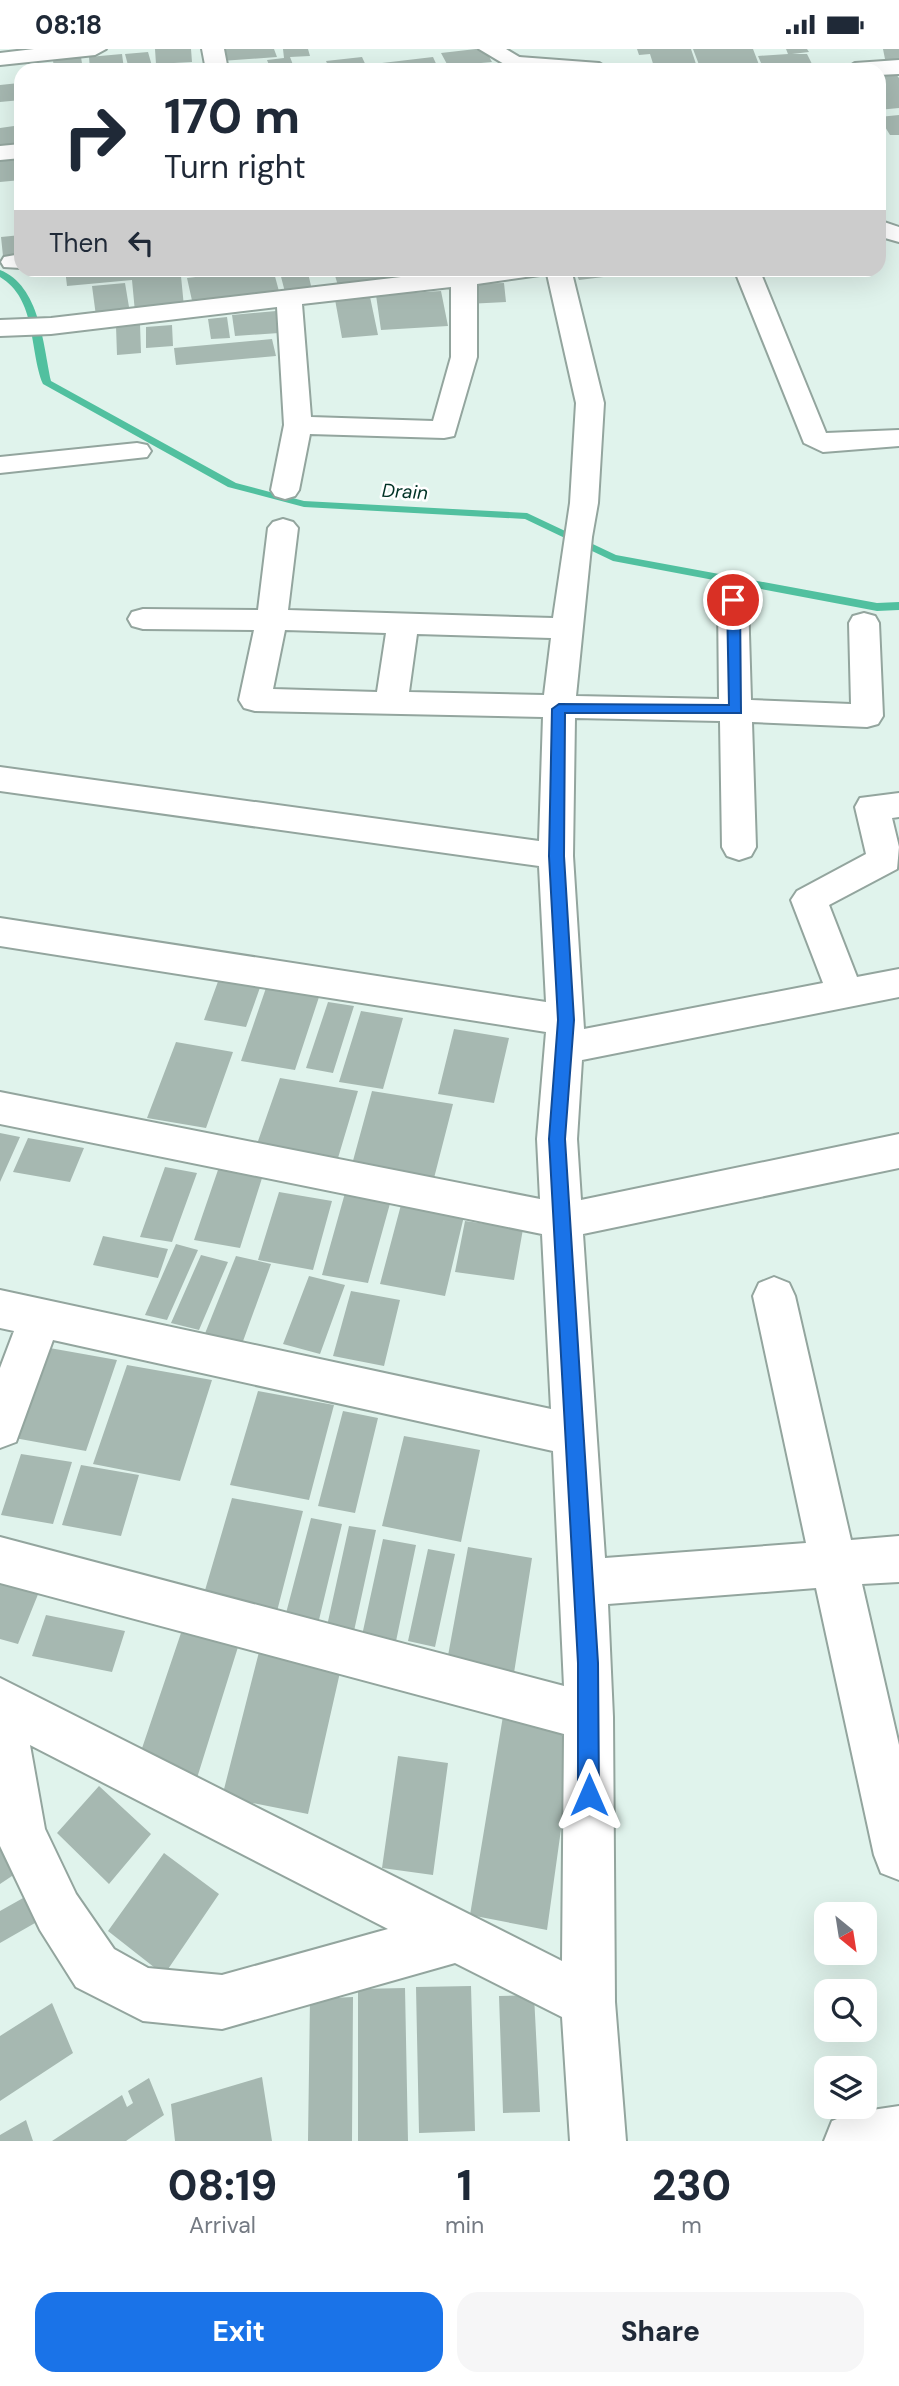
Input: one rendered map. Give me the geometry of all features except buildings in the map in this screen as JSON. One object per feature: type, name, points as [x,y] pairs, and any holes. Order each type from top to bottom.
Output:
[{"type":"street","points":[[0,59],[95,49]]},
{"type":"street","points":[[489,49],[517,63]]},
{"type":"street","points":[[0,328],[51,326],[472,277]]},
{"type":"street","points":[[560,277],[590,403],[584,503],[575,553],[559,709],[556,856],[565,1034],[557,1139],[589,1717],[588,2002],[598,2141]]},
{"type":"street","points":[[749,277],[814,437],[823,444],[893,439],[899,465]]},
{"type":"street","points":[[298,425],[444,430],[464,358],[464,278]]},
{"type":"street","points":[[285,489],[298,425],[289,298]]},
{"type":"street","points":[[0,465],[137,451]]},
{"type":"street","points":[[283,528],[272,620],[255,700],[559,709],[736,710],[867,716],[864,623]]},
{"type":"street","points":[[733,600],[739,847]]},
{"type":"street","points":[[143,619],[403,622],[566,628]]},
{"type":"street","points":[[391,705],[403,622]]},
{"type":"street","points":[[866,669],[899,667]]},
{"type":"street","points":[[0,779],[556,856]]},
{"type":"street","points":[[845,992],[809,900],[885,860],[872,807],[899,805]]},
{"type":"street","points":[[0,932],[565,1034],[899,983]]},
{"type":"street","points":[[0,1108],[562,1221],[899,1151]]},
{"type":"street","points":[[774,1296],[899,1855]]},
{"type":"street","points":[[0,1427],[20,1314],[575,1435]]},
{"type":"street","points":[[583,1583],[899,1559]]},
{"type":"street","points":[[0,1560],[589,1717]]},
{"type":"street","points":[[0,1702],[114,1764],[588,2002]]},
{"type":"street","points":[[0,1711],[20,1833],[58,1912],[95,1968],[143,1994],[222,2002],[455,1937]]},
{"type":"street","points":[[852,2141],[899,2134]]},
{"type":"waterway","name":"Drain","points":[[0,273],[21,291],[28,305],[46,382],[232,485],[304,504],[527,516],[613,558],[877,607],[899,606]]},
{"type":"route","points":[[589,1795],[588,1663],[557,1139],[566,1020],[556,856],[559,709],[736,710],[733,600]]}]
